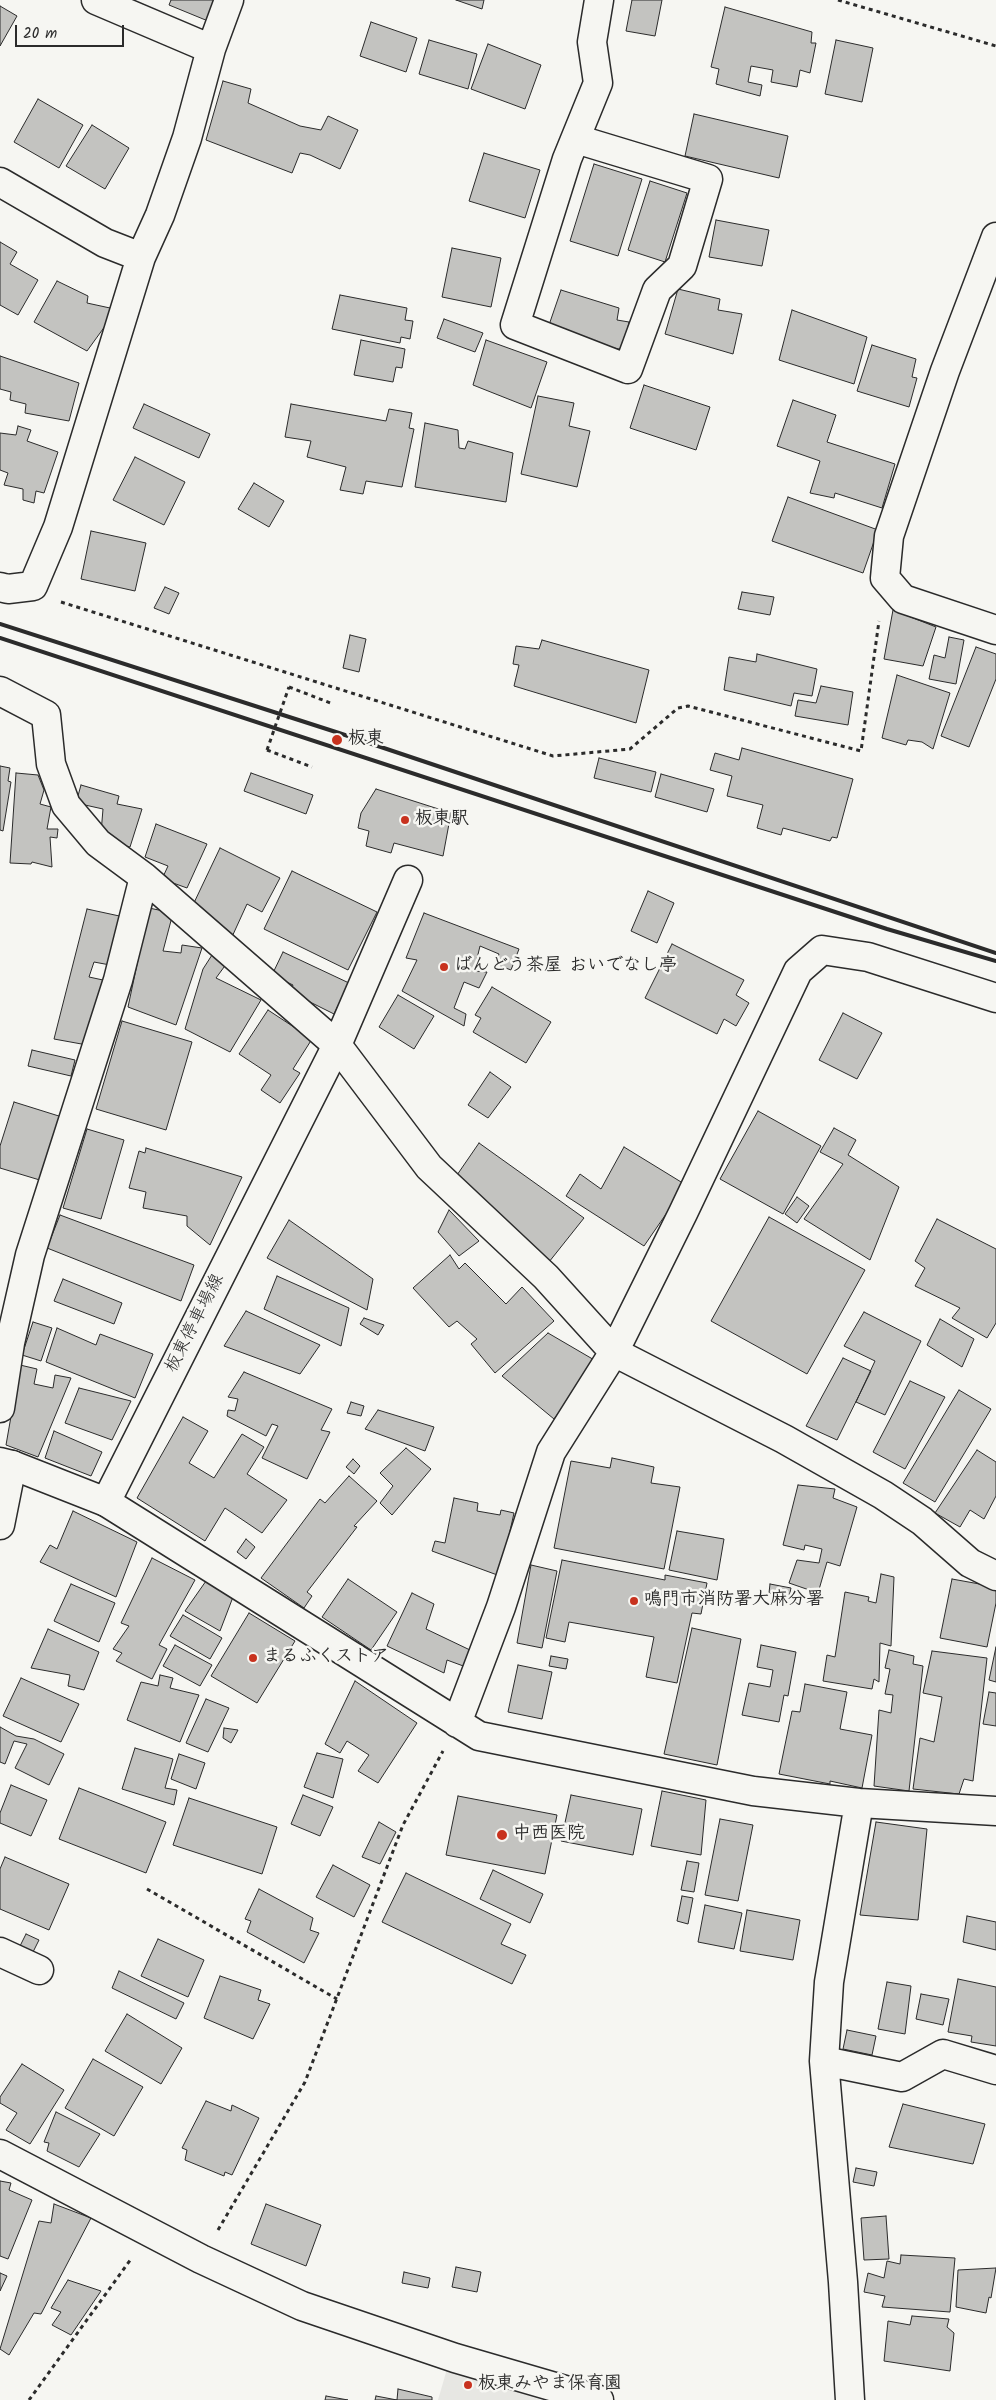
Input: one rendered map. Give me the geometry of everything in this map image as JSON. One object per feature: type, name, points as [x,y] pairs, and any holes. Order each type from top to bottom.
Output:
[{"type":"street","points":[[96,0],[211,49]]},
{"type":"street","points":[[8,587],[34,586],[58,527],[141,257],[160,215],[187,138],[211,49],[229,0]]},
{"type":"street","points":[[576,139],[708,179],[682,266],[657,290],[628,369],[515,325],[567,159],[598,84],[592,42],[599,0]]},
{"type":"street","points":[[0,182],[105,243],[141,257]]},
{"type":"street","points":[[996,236],[945,371],[889,536],[885,578],[903,599],[996,630]]},
{"type":"street","points":[[0,692],[46,715],[51,764],[66,805],[98,843],[144,876],[337,1045],[429,1167],[546,1277],[614,1352],[784,1439],[883,1494],[922,1521],[970,1563],[996,1576]]},
{"type":"street","points":[[0,1408],[10,1343],[30,1256],[118,980],[144,876]]},
{"type":"street","name":"板東停車場線","points":[[106,1502],[337,1045],[408,880]]},
{"type":"street","points":[[457,1723],[501,1607],[551,1452],[614,1352],[684,1213],[798,971],[822,950],[868,957],[996,998]]},
{"type":"street","points":[[0,1525],[6,1463],[106,1502],[479,1736],[744,1790],[859,1803],[996,1811]]},
{"type":"street","points":[[850,2400],[843,2282],[824,2061],[829,1982],[859,1803]]},
{"type":"street","points":[[0,1952],[39,1970]]},
{"type":"street","points":[[824,2061],[902,2077],[943,2054],[996,2070]]},
{"type":"street","points":[[0,2154],[201,2259],[302,2306],[455,2358],[599,2400]]},
{"type":"path","points":[[838,0],[996,46]]},
{"type":"path","points":[[8,587],[553,756],[630,749],[678,708],[688,706],[861,751],[885,578]]},
{"type":"path","points":[[312,767],[267,750],[289,686],[333,704]]},
{"type":"path","points":[[201,2259],[305,2082],[404,1825],[457,1723]]},
{"type":"path","points":[[147,1889],[337,2000]]},
{"type":"path","points":[[29,2400],[150,2232]]},
{"type":"shaded area","name":"板東みやま保育園","points":[[447,2369],[542,2400],[438,2400]]},
{"type":"building","points":[[171,0],[216,0],[208,21],[169,5]]},
{"type":"building","points":[[456,0],[484,0],[482,9]]},
{"type":"building","points":[[632,0],[662,0],[655,36],[626,31]]},
{"type":"building","points":[[0,6],[17,16],[0,46]]},
{"type":"building","points":[[725,7],[812,32],[811,43],[816,43],[810,73],[800,70],[797,87],[771,82],[773,70],[751,66],[748,82],[762,85],[760,96],[716,84],[719,69],[711,67]]},
{"type":"building","points":[[371,22],[417,38],[406,72],[360,56]]},
{"type":"building","points":[[429,40],[477,54],[468,89],[419,74]]},
{"type":"building","points":[[836,40],[873,48],[862,102],[825,94]]},
{"type":"building","points":[[488,44],[541,65],[525,109],[471,89]]},
{"type":"building","points":[[223,81],[251,89],[248,103],[300,126],[321,130],[328,116],[358,130],[340,169],[310,155],[300,153],[292,173],[206,140]]},
{"type":"building","points":[[38,99],[83,125],[59,168],[14,142]]},
{"type":"building","points":[[694,114],[788,136],[779,178],[685,156]]},
{"type":"building","points":[[92,125],[129,148],[105,189],[66,166]]},
{"type":"building","points":[[484,153],[540,170],[525,218],[469,201]]},
{"type":"building","points":[[594,164],[642,179],[618,256],[570,241]]},
{"type":"building","points":[[650,181],[687,193],[665,262],[628,250]]},
{"type":"building","points":[[716,220],[769,230],[762,266],[709,257]]},
{"type":"building","points":[[0,242],[17,252],[10,264],[38,280],[18,315],[0,305]]},
{"type":"building","points":[[452,248],[501,258],[491,307],[442,297]]},
{"type":"building","points":[[57,281],[88,296],[87,303],[110,308],[108,322],[87,351],[34,322]]},
{"type":"building","points":[[678,289],[720,299],[718,310],[742,314],[733,354],[665,334]]},
{"type":"building","points":[[561,290],[619,308],[617,320],[629,322],[623,350],[605,346],[549,325]]},
{"type":"building","points":[[340,295],[407,308],[405,320],[413,321],[410,339],[401,337],[400,343],[332,329]]},
{"type":"building","points":[[792,310],[867,337],[854,384],[779,360]]},
{"type":"building","points":[[444,319],[483,333],[475,352],[437,338]]},
{"type":"building","points":[[361,340],[405,349],[402,368],[396,367],[393,382],[354,375]]},
{"type":"building","points":[[486,340],[547,362],[531,408],[473,385]]},
{"type":"building","points":[[872,345],[916,359],[912,377],[917,378],[909,407],[857,391]]},
{"type":"building","points":[[0,356],[79,383],[69,421],[25,413],[26,404],[10,400],[11,392],[0,389]]},
{"type":"building","points":[[644,385],[710,407],[696,450],[630,428]]},
{"type":"building","points":[[538,396],[574,403],[569,426],[590,431],[577,487],[521,474]]},
{"type":"building","points":[[793,400],[836,415],[827,442],[895,464],[882,508],[835,493],[834,498],[810,493],[820,461],[777,446]]},
{"type":"building","points":[[144,404],[210,434],[199,458],[133,428]]},
{"type":"building","points":[[291,404],[386,421],[389,409],[412,413],[409,428],[414,429],[402,487],[366,481],[363,494],[340,490],[346,467],[307,457],[311,441],[285,437]]},
{"type":"building","points":[[425,423],[458,430],[459,448],[465,449],[468,441],[513,453],[506,502],[415,487]]},
{"type":"building","points":[[18,426],[31,430],[27,441],[58,452],[44,493],[36,491],[34,503],[23,500],[23,489],[4,485],[8,473],[0,470],[0,433],[16,435]]},
{"type":"building","points":[[135,457],[185,482],[164,525],[113,500]]},
{"type":"building","points":[[254,483],[284,501],[269,527],[238,509]]},
{"type":"building","points":[[788,497],[878,530],[863,573],[772,541]]},
{"type":"building","points":[[91,531],[146,543],[135,591],[81,579]]},
{"type":"building","points":[[165,587],[179,593],[169,614],[154,608]]},
{"type":"building","points":[[742,592],[774,597],[770,615],[738,609]]},
{"type":"building","points":[[893,610],[936,627],[923,666],[884,659]]},
{"type":"building","points":[[350,635],[366,639],[359,672],[343,668]]},
{"type":"building","points":[[949,637],[964,640],[956,684],[929,679],[934,655],[945,658]]},
{"type":"building","points":[[542,640],[649,670],[636,723],[514,686],[519,665],[513,664],[516,646],[539,649]]},
{"type":"building","points":[[976,647],[996,654],[996,679],[969,747],[941,736]]},
{"type":"building","points":[[757,654],[817,669],[812,696],[794,693],[791,706],[724,690],[729,657],[756,662]]},
{"type":"building","points":[[897,675],[950,693],[933,749],[922,742],[908,740],[906,745],[882,738]]},
{"type":"building","points":[[821,686],[853,692],[848,725],[795,716],[798,700],[816,703]]},
{"type":"building","points":[[742,748],[853,779],[837,838],[832,837],[830,841],[783,828],[781,835],[757,828],[763,805],[727,796],[732,776],[710,770],[715,753],[739,760]]},
{"type":"building","points":[[599,758],[656,772],[651,792],[594,778]]},
{"type":"building","points":[[0,766],[10,768],[8,781],[11,782],[3,831],[0,830]]},
{"type":"building","points":[[16,773],[38,775],[44,790],[40,804],[51,807],[47,829],[58,829],[57,838],[50,837],[52,867],[32,862],[31,864],[10,863]]},
{"type":"building","points":[[251,773],[313,795],[306,814],[244,791]]},
{"type":"building","points":[[661,774],[714,789],[707,812],[655,797]]},
{"type":"building","points":[[81,785],[119,796],[117,804],[142,809],[130,847],[110,842],[101,833],[103,809],[76,803]]},
{"type":"building","name":"板東駅","points":[[376,789],[451,813],[443,856],[394,843],[391,853],[366,846],[369,831],[358,828],[361,813]]},
{"type":"building","points":[[156,824],[207,844],[187,888],[162,879],[168,866],[145,857]]},
{"type":"building","points":[[220,848],[280,878],[262,912],[247,904],[231,939],[192,907]]},
{"type":"building","points":[[292,871],[377,912],[348,970],[264,929]]},
{"type":"building","points":[[648,891],[674,903],[657,943],[631,931]]},
{"type":"building","points":[[149,908],[173,913],[163,951],[181,953],[182,945],[202,948],[176,1025],[128,1007]]},
{"type":"building","points":[[87,909],[124,917],[110,965],[94,962],[89,977],[103,980],[87,1045],[54,1039]]},
{"type":"building","name":"ばんどう茶屋 おいでなし亭","points":[[424,913],[519,949],[511,970],[495,964],[499,954],[480,946],[474,971],[487,972],[479,988],[464,982],[454,1008],[466,1014],[464,1026],[402,991],[417,960],[406,958]]},
{"type":"building","points":[[672,944],[744,980],[736,995],[749,1003],[736,1026],[724,1019],[717,1034],[645,998]]},
{"type":"building","points":[[283,952],[349,983],[334,1014],[290,992],[293,985],[272,975]]},
{"type":"building","points":[[212,955],[227,963],[216,978],[261,1000],[230,1052],[185,1029],[203,969]]},
{"type":"building","points":[[492,987],[551,1022],[526,1063],[473,1032],[481,1018],[475,1015]]},
{"type":"building","points":[[398,995],[434,1016],[414,1049],[379,1027]]},
{"type":"building","points":[[268,1010],[312,1039],[293,1069],[300,1073],[280,1103],[261,1090],[271,1075],[239,1054]]},
{"type":"building","points":[[843,1013],[882,1033],[857,1079],[819,1060]]},
{"type":"building","points":[[122,1021],[192,1042],[166,1130],[96,1109]]},
{"type":"building","points":[[32,1050],[75,1060],[71,1076],[28,1066]]},
{"type":"building","points":[[490,1072],[511,1087],[488,1118],[468,1105]]},
{"type":"building","points":[[14,1102],[62,1117],[43,1181],[0,1168],[0,1146]]},
{"type":"building","points":[[758,1111],[821,1146],[783,1214],[720,1179]]},
{"type":"building","points":[[834,1128],[856,1140],[848,1155],[899,1187],[870,1260],[804,1219],[843,1164],[820,1152]]},
{"type":"building","points":[[87,1129],[124,1140],[101,1219],[63,1208]]},
{"type":"building","points":[[479,1143],[584,1218],[545,1267],[457,1175]]},
{"type":"building","points":[[624,1147],[686,1185],[644,1246],[566,1196],[580,1174],[601,1189]]},
{"type":"building","points":[[146,1148],[242,1177],[210,1245],[187,1226],[187,1216],[143,1208],[146,1192],[129,1188],[139,1151],[145,1153]]},
{"type":"building","points":[[797,1197],[809,1206],[797,1223],[785,1214]]},
{"type":"building","points":[[449,1210],[479,1241],[459,1256],[438,1232]]},
{"type":"building","points":[[60,1215],[194,1265],[181,1301],[47,1248]]},
{"type":"building","points":[[769,1217],[865,1270],[807,1374],[711,1321]]},
{"type":"building","points":[[937,1219],[996,1249],[996,1323],[987,1338],[952,1318],[960,1308],[915,1286],[925,1268],[915,1261]]},
{"type":"building","points":[[289,1220],[373,1279],[367,1310],[267,1258]]},
{"type":"building","points":[[450,1255],[459,1269],[465,1263],[506,1304],[522,1287],[554,1321],[495,1373],[471,1344],[477,1339],[457,1321],[449,1327],[413,1288]]},
{"type":"building","points":[[277,1276],[349,1308],[341,1346],[264,1309]]},
{"type":"building","points":[[63,1279],[122,1303],[114,1324],[54,1301]]},
{"type":"building","points":[[246,1311],[320,1345],[300,1374],[224,1346]]},
{"type":"building","points":[[864,1312],[921,1341],[885,1415],[856,1402],[875,1361],[844,1346]]},
{"type":"building","points":[[364,1318],[384,1325],[378,1335],[360,1324]]},
{"type":"building","points":[[940,1319],[974,1339],[962,1367],[927,1345]]},
{"type":"building","points":[[33,1322],[52,1328],[41,1361],[22,1355]]},
{"type":"building","points":[[57,1328],[96,1345],[100,1334],[153,1354],[135,1398],[46,1362]]},
{"type":"building","points":[[548,1333],[596,1361],[554,1419],[502,1376]]},
{"type":"building","points":[[843,1358],[871,1371],[837,1440],[806,1426]]},
{"type":"building","points":[[20,1365],[37,1369],[34,1384],[53,1388],[55,1375],[71,1378],[38,1457],[6,1445]]},
{"type":"building","points":[[244,1372],[332,1409],[321,1430],[330,1432],[307,1479],[262,1458],[278,1426],[272,1424],[266,1436],[227,1416],[228,1410],[235,1411],[238,1399],[228,1397]]},
{"type":"building","points":[[910,1381],[945,1397],[905,1469],[873,1452]]},
{"type":"building","points":[[79,1388],[131,1401],[112,1440],[65,1423]]},
{"type":"building","points":[[959,1390],[991,1409],[935,1502],[903,1483]]},
{"type":"building","points":[[351,1402],[364,1406],[361,1416],[347,1413]]},
{"type":"building","points":[[378,1410],[434,1427],[425,1451],[365,1429]]},
{"type":"building","points":[[183,1417],[208,1431],[189,1463],[214,1478],[242,1434],[264,1447],[247,1474],[287,1500],[262,1533],[225,1508],[205,1541],[137,1498]]},
{"type":"building","points":[[54,1431],[102,1452],[91,1476],[45,1458]]},
{"type":"building","points":[[406,1448],[431,1469],[392,1515],[380,1503],[393,1486],[380,1473]]},
{"type":"building","points":[[977,1450],[996,1462],[996,1496],[984,1519],[970,1510],[960,1527],[935,1513]]},
{"type":"building","points":[[612,1458],[654,1467],[651,1483],[680,1487],[664,1569],[554,1548],[571,1461],[610,1468]]},
{"type":"building","points":[[353,1459],[360,1466],[354,1474],[346,1467]]},
{"type":"building","points":[[349,1476],[377,1501],[354,1526],[357,1527],[307,1592],[312,1596],[304,1608],[261,1578],[320,1499],[325,1503]]},
{"type":"building","points":[[798,1485],[835,1489],[833,1498],[857,1507],[840,1566],[827,1562],[818,1593],[789,1583],[797,1560],[819,1563],[822,1549],[805,1545],[804,1550],[783,1545]]},
{"type":"building","points":[[454,1498],[478,1503],[477,1511],[500,1515],[501,1510],[514,1513],[500,1576],[432,1551],[435,1541],[445,1543]]},
{"type":"building","points":[[73,1511],[137,1542],[116,1597],[40,1562],[50,1545],[57,1549]]},
{"type":"building","points":[[677,1531],[724,1539],[717,1580],[669,1570]]},
{"type":"building","points":[[246,1539],[255,1547],[246,1559],[237,1552]]},
{"type":"building","points":[[152,1558],[195,1580],[159,1645],[167,1649],[152,1679],[116,1661],[122,1653],[113,1649],[129,1626],[121,1623]]},
{"type":"building","points":[[562,1560],[665,1580],[665,1575],[707,1583],[701,1614],[692,1613],[677,1683],[646,1677],[654,1637],[569,1622],[565,1642],[546,1638]]},
{"type":"building","points":[[531,1565],[557,1571],[542,1648],[517,1643]]},
{"type":"building","points":[[881,1574],[894,1577],[891,1646],[880,1643],[879,1682],[874,1679],[872,1689],[823,1681],[827,1655],[835,1657],[845,1592],[869,1597],[868,1601],[876,1603]]},
{"type":"building","points":[[348,1579],[397,1612],[371,1650],[322,1617]]},
{"type":"building","points":[[952,1579],[996,1587],[996,1603],[987,1647],[940,1638]]},
{"type":"building","points":[[206,1581],[233,1597],[220,1631],[185,1611]]},
{"type":"building","points":[[71,1584],[115,1603],[99,1642],[54,1621]]},
{"type":"building","points":[[770,1584],[791,1588],[789,1597],[769,1593]]},
{"type":"building","points":[[412,1593],[434,1604],[426,1629],[470,1650],[466,1667],[447,1660],[444,1673],[387,1646]]},
{"type":"building","name":"まるふくストア","points":[[249,1613],[295,1641],[257,1703],[211,1676]]},
{"type":"building","points":[[183,1615],[222,1638],[210,1659],[170,1636]]},
{"type":"building","points":[[692,1628],[741,1639],[717,1765],[664,1754]]},
{"type":"building","points":[[48,1629],[99,1652],[84,1690],[68,1686],[70,1675],[31,1668]]},
{"type":"building","points":[[175,1645],[212,1665],[200,1686],[163,1666]]},
{"type":"building","points":[[761,1645],[796,1652],[788,1696],[784,1695],[779,1722],[742,1715],[749,1683],[770,1687],[773,1670],[757,1667]]},
{"type":"building","points":[[996,1647],[996,1682],[989,1680]]},
{"type":"building","points":[[889,1650],[914,1656],[913,1664],[923,1666],[909,1791],[874,1786],[879,1710],[891,1713],[893,1695],[885,1694],[890,1669],[885,1668]]},
{"type":"building","points":[[932,1651],[987,1658],[973,1781],[964,1779],[959,1794],[913,1789],[920,1738],[934,1742],[942,1697],[923,1693]]},
{"type":"building","points":[[551,1656],[568,1659],[566,1669],[549,1666]]},
{"type":"building","points":[[518,1665],[552,1672],[542,1719],[508,1712]]},
{"type":"building","points":[[160,1675],[173,1678],[170,1688],[199,1695],[180,1742],[127,1720],[141,1682],[158,1686]]},
{"type":"building","points":[[21,1678],[79,1704],[61,1742],[3,1716]]},
{"type":"building","points":[[355,1681],[417,1723],[378,1783],[358,1771],[369,1755],[347,1741],[340,1753],[325,1744]]},
{"type":"building","points":[[805,1684],[847,1692],[840,1729],[872,1735],[862,1788],[830,1781],[830,1784],[779,1774],[792,1711],[800,1712]]},
{"type":"building","points":[[989,1692],[996,1693],[996,1726],[983,1724]]},
{"type":"building","points":[[206,1699],[229,1708],[208,1752],[186,1743]]},
{"type":"building","points":[[0,1727],[16,1736],[34,1739],[64,1754],[49,1785],[15,1768],[27,1744],[14,1741],[5,1764],[0,1762]]},
{"type":"building","points":[[224,1728],[238,1730],[231,1743],[223,1738]]},
{"type":"building","points":[[135,1748],[173,1759],[165,1788],[177,1790],[174,1805],[122,1789]]},
{"type":"building","points":[[317,1753],[343,1759],[333,1798],[304,1787]]},
{"type":"building","points":[[179,1754],[205,1763],[196,1789],[171,1779]]},
{"type":"building","points":[[11,1785],[47,1800],[31,1836],[0,1823],[0,1813]]},
{"type":"building","points":[[79,1788],[166,1822],[146,1873],[59,1839]]},
{"type":"building","points":[[662,1791],[706,1800],[701,1855],[651,1846]]},
{"type":"building","points":[[303,1795],[333,1807],[320,1836],[291,1824]]},
{"type":"building","points":[[571,1795],[642,1809],[633,1855],[561,1841]]},
{"type":"building","name":"中西医院","points":[[458,1796],[557,1815],[545,1874],[446,1855]]},
{"type":"building","points":[[189,1798],[277,1827],[262,1874],[173,1845]]},
{"type":"building","points":[[720,1819],[753,1825],[738,1901],[705,1895]]},
{"type":"building","points":[[379,1822],[396,1832],[380,1864],[362,1857]]},
{"type":"building","points":[[876,1822],[927,1829],[918,1920],[860,1915]]},
{"type":"building","points":[[5,1857],[69,1884],[49,1930],[0,1909],[0,1869]]},
{"type":"building","points":[[687,1861],[699,1863],[694,1892],[681,1890]]},
{"type":"building","points":[[333,1865],[370,1885],[354,1917],[316,1897]]},
{"type":"building","points":[[493,1870],[543,1894],[530,1923],[480,1899]]},
{"type":"building","points":[[406,1873],[511,1924],[501,1944],[526,1955],[512,1984],[382,1922]]},
{"type":"building","points":[[259,1889],[313,1918],[310,1930],[319,1933],[304,1963],[247,1932],[251,1921],[245,1919]]},
{"type":"building","points":[[682,1896],[693,1898],[688,1924],[677,1921]]},
{"type":"building","points":[[705,1905],[742,1913],[734,1949],[698,1942]]},
{"type":"building","points":[[747,1910],[800,1920],[793,1960],[740,1951]]},
{"type":"building","points":[[967,1916],[996,1922],[996,1950],[963,1942]]},
{"type":"building","points":[[26,1934],[39,1940],[33,1952],[20,1946]]},
{"type":"building","points":[[158,1939],[204,1960],[188,1997],[141,1976]]},
{"type":"building","points":[[119,1971],[184,2003],[176,2019],[112,1988]]},
{"type":"building","points":[[220,1976],[261,1990],[258,2000],[270,2004],[253,2039],[204,2018]]},
{"type":"building","points":[[958,1979],[996,1987],[996,2046],[971,2042],[972,2036],[948,2032]]},
{"type":"building","points":[[887,1982],[911,1986],[905,2034],[878,2029]]},
{"type":"building","points":[[921,1994],[949,1999],[943,2025],[916,2019]]},
{"type":"building","points":[[127,2014],[182,2048],[161,2084],[105,2051]]},
{"type":"building","points":[[847,2030],[876,2036],[872,2055],[843,2049]]},
{"type":"building","points":[[93,2059],[143,2087],[114,2136],[65,2108]]},
{"type":"building","points":[[22,2064],[64,2090],[30,2144],[6,2130],[17,2113],[0,2103],[0,2097]]},
{"type":"building","points":[[206,2101],[231,2111],[232,2105],[259,2118],[232,2175],[225,2172],[224,2176],[185,2160],[187,2150],[182,2148]]},
{"type":"building","points":[[903,2104],[985,2124],[973,2164],[889,2147]]},
{"type":"building","points":[[56,2112],[100,2134],[79,2167],[47,2151],[49,2143],[44,2142]]},
{"type":"building","points":[[856,2168],[877,2172],[874,2186],[853,2182]]},
{"type":"building","points":[[0,2181],[11,2183],[9,2190],[32,2200],[8,2259],[0,2256]]},
{"type":"building","points":[[54,2204],[91,2218],[41,2314],[34,2313],[9,2355],[0,2349],[39,2221],[51,2223]]},
{"type":"building","points":[[266,2204],[321,2225],[306,2266],[251,2244]]},
{"type":"building","points":[[886,2216],[889,2259],[864,2260],[861,2218]]},
{"type":"building","points":[[901,2255],[955,2258],[950,2312],[882,2307],[885,2296],[864,2292],[868,2273],[884,2278],[887,2261],[900,2264]]},
{"type":"building","points":[[456,2267],[481,2272],[477,2292],[452,2287]]},
{"type":"building","points":[[996,2268],[991,2298],[989,2297],[986,2313],[956,2307],[958,2270]]},
{"type":"building","points":[[404,2272],[430,2278],[428,2288],[402,2283]]},
{"type":"building","points":[[0,2273],[7,2276],[0,2291]]},
{"type":"building","points":[[68,2280],[101,2291],[71,2335],[52,2325],[61,2312],[51,2308]]},
{"type":"building","points":[[912,2316],[949,2319],[947,2327],[954,2333],[950,2371],[884,2361],[888,2321],[910,2325]]},
{"type":"building","points":[[398,2389],[432,2397],[432,2400],[397,2400]]},
{"type":"building","points":[[326,2396],[348,2400],[325,2400]]},
{"type":"building","points":[[376,2396],[397,2400],[375,2400]]},
{"type":"railway","points":[[0,624],[339,733],[996,953]]},
{"type":"railway","points":[[0,638],[887,929],[996,961]]},
{"type":"place","name":"板東","points":[[337,740]]},
{"type":"place","name":"板東駅","points":[[405,820]]},
{"type":"place","name":"ばんどう茶屋 おいでなし亭","points":[[444,967]]},
{"type":"place","name":"鳴門市消防署大麻分署","points":[[634,1601]]},
{"type":"place","name":"まるふくストア","points":[[253,1658]]},
{"type":"place","name":"中西医院","points":[[502,1835]]},
{"type":"place","name":"板東みやま保育園","points":[[468,2385]]}]
